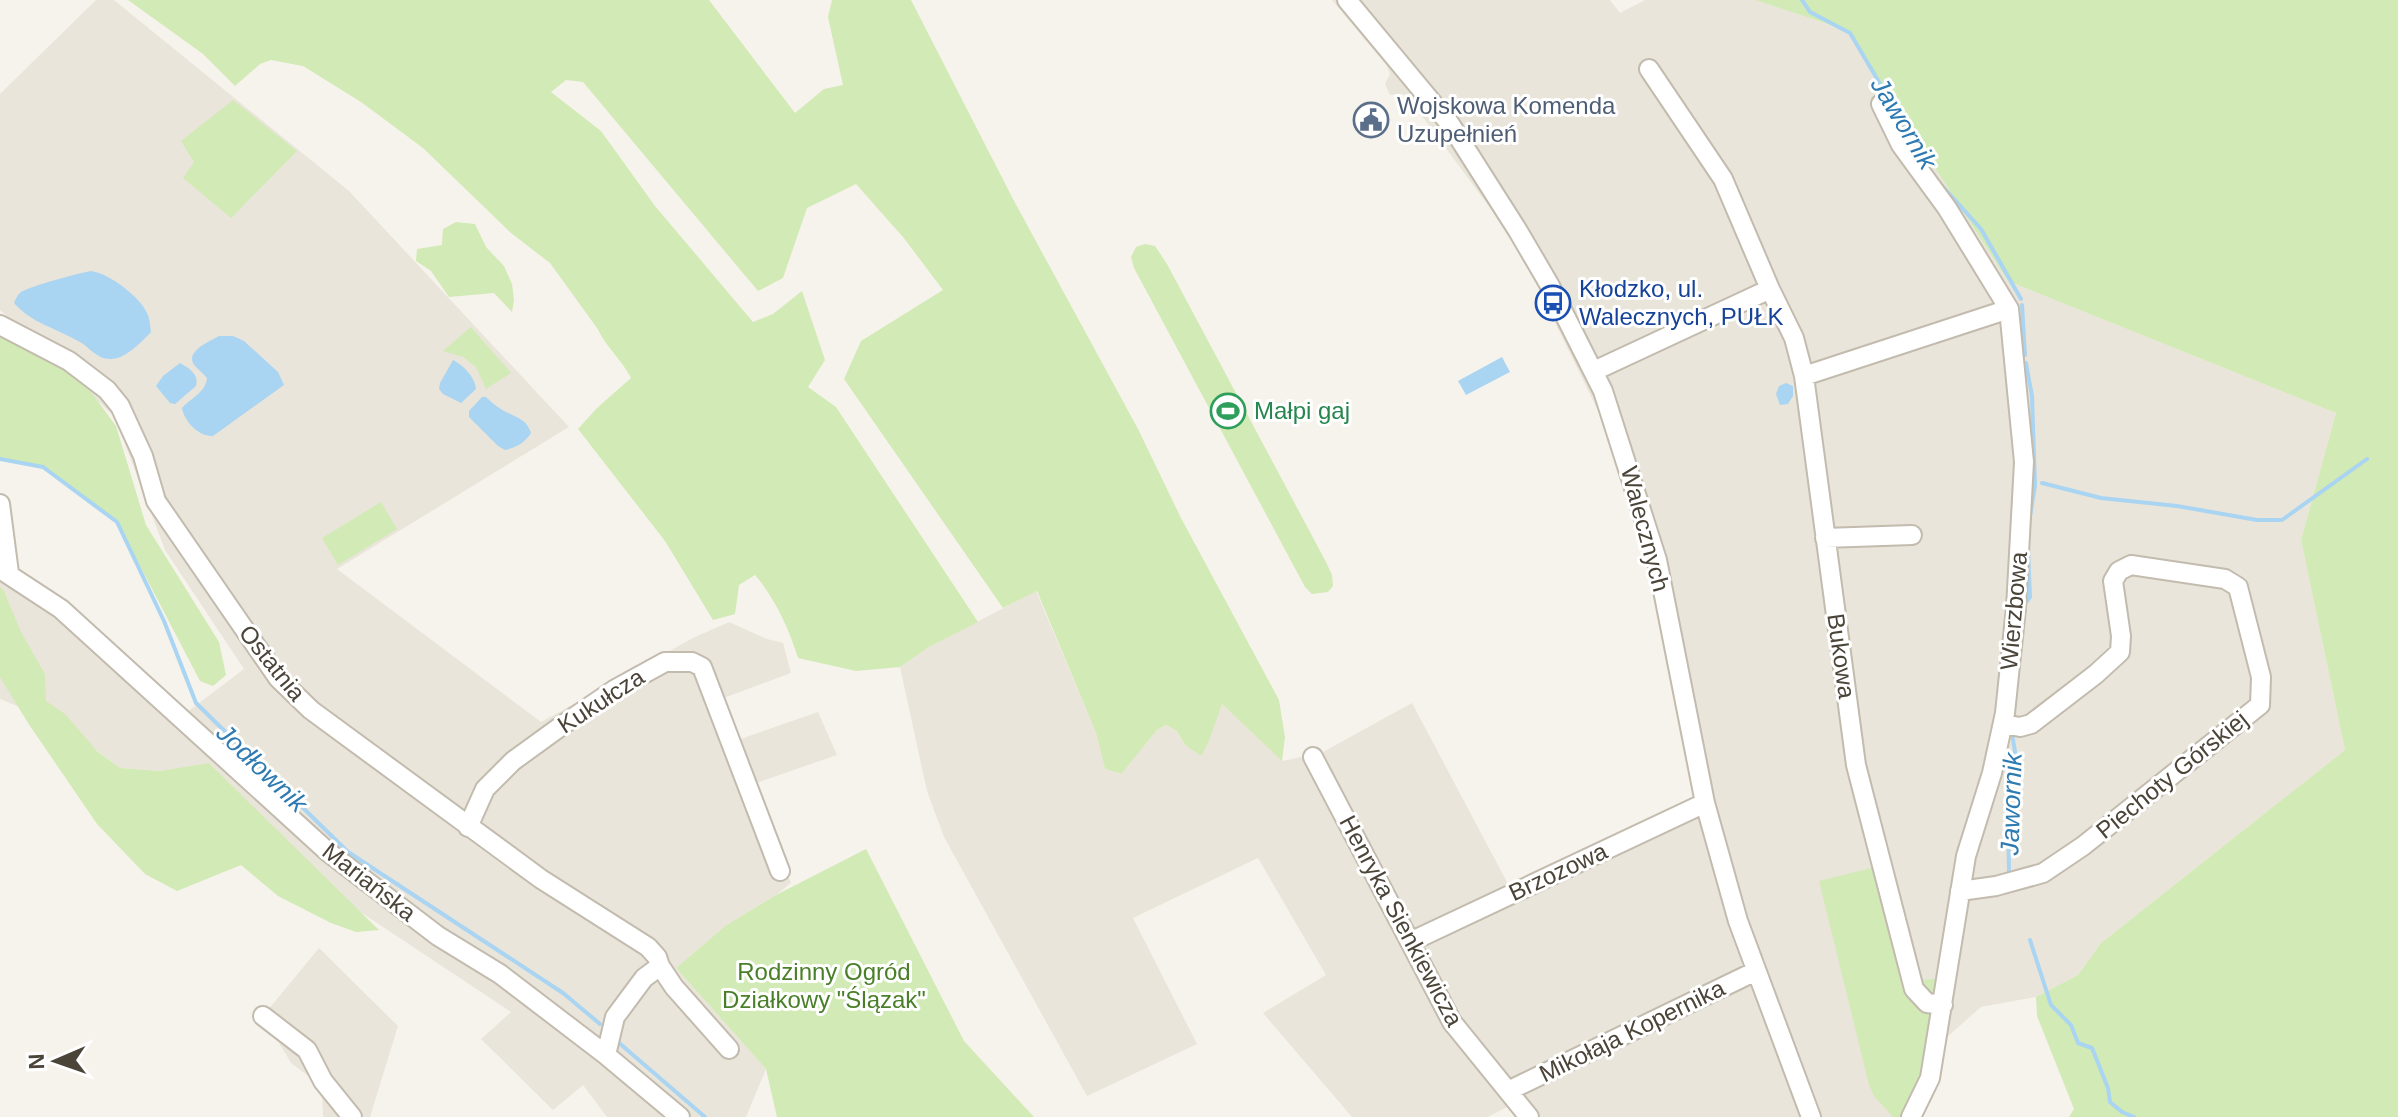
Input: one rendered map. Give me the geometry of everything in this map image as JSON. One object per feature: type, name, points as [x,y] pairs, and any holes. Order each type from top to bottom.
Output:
[{"type":"street","name":"Walecznych","points":[[1347,0],[1450,124],[1520,234],[1594,371],[1657,560],[1705,803],[1738,921],[1811,1117]]},
{"type":"street","name":"Bukowa","points":[[1649,69],[1723,179],[1794,338],[1804,376],[1856,765],[1914,989],[1927,1003],[1943,1005]]},
{"type":"street","points":[[1804,376],[2009,309],[1947,208],[1901,145],[1881,104]]},
{"type":"street","points":[[1594,371],[1770,289]]},
{"type":"street","name":"Wierzbowa","points":[[1911,1117],[1930,1078],[1966,856],[1992,773],[2003,724],[2016,608],[2024,462],[2009,309]]},
{"type":"street","name":"Ostatnia","points":[[0,325],[69,361],[107,390],[120,406],[143,456],[156,501],[278,678],[311,710],[468,827],[541,879],[648,947],[674,987],[729,1049]]},
{"type":"street","points":[[0,504],[5,571]]},
{"type":"street","points":[[1825,538],[1912,535]]},
{"type":"street","name":"Piechoty Górskiej","points":[[1960,891],[1996,886],[2043,873],[2083,846],[2260,705],[2261,677],[2238,587],[2225,579],[2131,565],[2119,571],[2113,581],[2121,636],[2120,652],[2031,724],[2020,727],[2003,724]]},
{"type":"street","name":"Mariańska","points":[[5,571],[61,609],[328,852],[438,936],[500,974],[606,1055],[680,1117]]},
{"type":"street","name":"Kukułcza","points":[[468,827],[485,789],[513,761],[551,733],[656,666],[665,662],[692,662],[702,667],[780,871]]},
{"type":"street","name":"Henryka Sienkiewicza","points":[[1313,757],[1452,1022],[1529,1117]]},
{"type":"street","name":"Brzozowa","points":[[1410,942],[1705,803]]},
{"type":"street","points":[[606,1055],[615,1017],[644,978],[660,966]]},
{"type":"street","name":"Mikołaja Kopernika","points":[[1508,1091],[1756,971]]},
{"type":"street","points":[[263,1016],[307,1050],[323,1081],[352,1117]]},
{"type":"shaded area","points":[[96,0],[114,0],[349,191],[569,427],[337,569],[541,722],[693,638],[729,622],[783,643],[791,673],[718,700],[735,741],[818,712],[837,755],[753,784],[791,883],[725,926],[676,968],[766,1069],[746,1117],[607,1117],[583,1085],[553,1110],[481,1039],[511,1012],[356,909],[210,764],[160,771],[120,768],[64,725],[0,699],[0,565],[68,606],[187,712],[244,669],[165,550],[115,417],[0,310],[0,94]]},
{"type":"shaded area","points":[[1332,0],[1610,0],[1620,13],[1645,0],[1755,0],[1846,30],[2008,281],[2336,413],[2301,540],[2345,750],[2101,943],[2078,975],[2036,997],[1981,1007],[1947,1037],[1936,1084],[1921,1117],[1516,1117],[1507,1107],[1488,1117],[1352,1117],[1263,1013],[1326,975],[1258,858],[1133,918],[1197,1044],[1087,1096],[944,837],[927,791],[900,667],[929,647],[1036,591],[1096,733],[1105,769],[1120,774],[1157,730],[1166,725],[1177,731],[1185,745],[1215,720],[1222,704],[1283,761],[1323,752],[1412,703],[1508,884],[1686,805],[1695,795],[1636,514],[1603,421],[1525,261],[1496,216],[1408,97],[1390,95],[1385,84],[1390,74],[1387,66]]},
{"type":"shaded area","points":[[319,948],[398,1026],[370,1117],[323,1117],[322,1086],[291,1063],[263,1016]]},
{"type":"green space","points":[[128,0],[709,0],[795,113],[824,89],[843,85],[828,17],[832,0],[911,0],[1279,700],[1285,737],[1282,761],[1222,704],[1201,756],[1185,745],[1177,731],[1166,725],[1157,730],[1121,774],[1105,769],[1096,733],[1037,591],[1003,608],[844,379],[861,341],[943,290],[903,237],[856,184],[807,208],[783,278],[758,291],[583,82],[566,80],[551,92],[601,131],[655,206],[753,322],[773,314],[802,291],[825,360],[808,387],[836,407],[978,622],[929,647],[900,667],[856,671],[798,658],[781,614],[755,575],[739,585],[735,614],[713,620],[665,541],[578,429],[631,378],[550,263],[511,233],[423,148],[361,102],[303,66],[271,60],[260,64],[235,86],[203,54]]},
{"type":"green space","points":[[1755,0],[2398,0],[2398,1117],[2069,1117],[2074,1109],[2037,1016],[2036,997],[2078,975],[2101,943],[2345,750],[2301,540],[2336,413],[2008,281],[1846,30]]},
{"type":"green space","points":[[233,100],[297,151],[231,218],[183,178],[194,162],[181,141]]},
{"type":"green space","points":[[456,222],[475,224],[486,247],[504,266],[512,284],[512,312],[494,293],[449,297],[431,271],[416,261],[417,249],[442,245],[443,229]]},
{"type":"green space","name":"Małpi gaj","points":[[1145,244],[1155,246],[1167,264],[1326,562],[1333,586],[1328,592],[1312,594],[1305,587],[1134,268],[1131,257],[1136,247]]},
{"type":"green space","points":[[471,327],[511,373],[486,389],[476,367],[463,357],[443,351]]},
{"type":"green space","points":[[0,335],[54,361],[91,392],[116,426],[146,525],[219,642],[226,675],[213,686],[200,681],[117,522],[43,467],[0,459]]},
{"type":"green space","points":[[381,502],[397,529],[338,565],[322,538]]},
{"type":"green space","points":[[0,587],[45,674],[46,701],[65,714],[97,751],[120,768],[160,771],[209,763],[379,930],[356,932],[331,923],[278,896],[241,865],[177,891],[145,874],[97,824],[0,677]]},
{"type":"green space","name":"Rodzinny Ogród Działkowy \"Ślązak\"","points":[[866,849],[964,1041],[1034,1117],[777,1117],[766,1069],[676,968],[725,926],[776,895]]},
{"type":"green space","points":[[1887,864],[1918,980],[1936,979],[1923,1079],[1901,1117],[1893,1117],[1874,1096],[1869,1085],[1819,881]]},
{"type":"water","points":[[91,271],[123,287],[138,300],[149,318],[151,332],[132,350],[115,359],[101,357],[70,336],[28,316],[14,303],[26,289]]},
{"type":"water","points":[[219,336],[233,336],[244,341],[278,372],[284,385],[213,436],[208,436],[193,427],[182,408],[206,383],[207,378],[193,363],[193,354]]},
{"type":"water","points":[[1502,357],[1510,372],[1466,395],[1458,381]]},
{"type":"water","points":[[453,360],[468,372],[476,389],[461,403],[439,389]]},
{"type":"water","points":[[180,363],[193,372],[197,382],[175,404],[170,403],[156,386]]},
{"type":"water","points":[[1786,383],[1793,386],[1793,396],[1788,404],[1780,405],[1776,394],[1779,386]]},
{"type":"water","points":[[482,397],[524,421],[531,433],[526,440],[505,450],[498,446],[469,417],[469,411]]},
{"type":"waterway","name":"Jawornik","points":[[1802,0],[1810,12],[1850,33],[1912,138],[1916,153]]},
{"type":"waterway","name":"Jawornik","points":[[1936,179],[1981,229],[2021,299]]},
{"type":"waterway","name":"Jawornik","points":[[2022,305],[2025,355]]},
{"type":"waterway","name":"Jawornik","points":[[2026,363],[2032,396],[2035,485],[2029,523]]},
{"type":"waterway","name":"Jodłownik","points":[[0,459],[43,467],[117,522],[164,621],[196,703],[348,852],[563,993],[600,1024]]},
{"type":"waterway","points":[[2042,483],[2101,498],[2177,506],[2257,520],[2282,520],[2367,459]]},
{"type":"waterway","name":"Jawornik","points":[[2024,605],[2030,597],[2028,548]]},
{"type":"waterway","name":"Jawornik","points":[[2009,874],[2008,808],[2016,758],[2012,733]]},
{"type":"waterway","name":"Jawornik","points":[[2030,940],[2051,1005],[2071,1025],[2078,1043],[2092,1048],[2108,1088],[2110,1102],[2134,1117]]},
{"type":"waterway","name":"Jodłownik","points":[[618,1042],[705,1117]]},
{"type":"place","name":"Wojskowa Komenda Uzupełnień","points":[[1371,120]]},
{"type":"place","name":"Kłodzko, ul. Walecznych, PUŁK","points":[[1553,303]]},
{"type":"place","name":"Małpi gaj","points":[[1228,411]]}]
